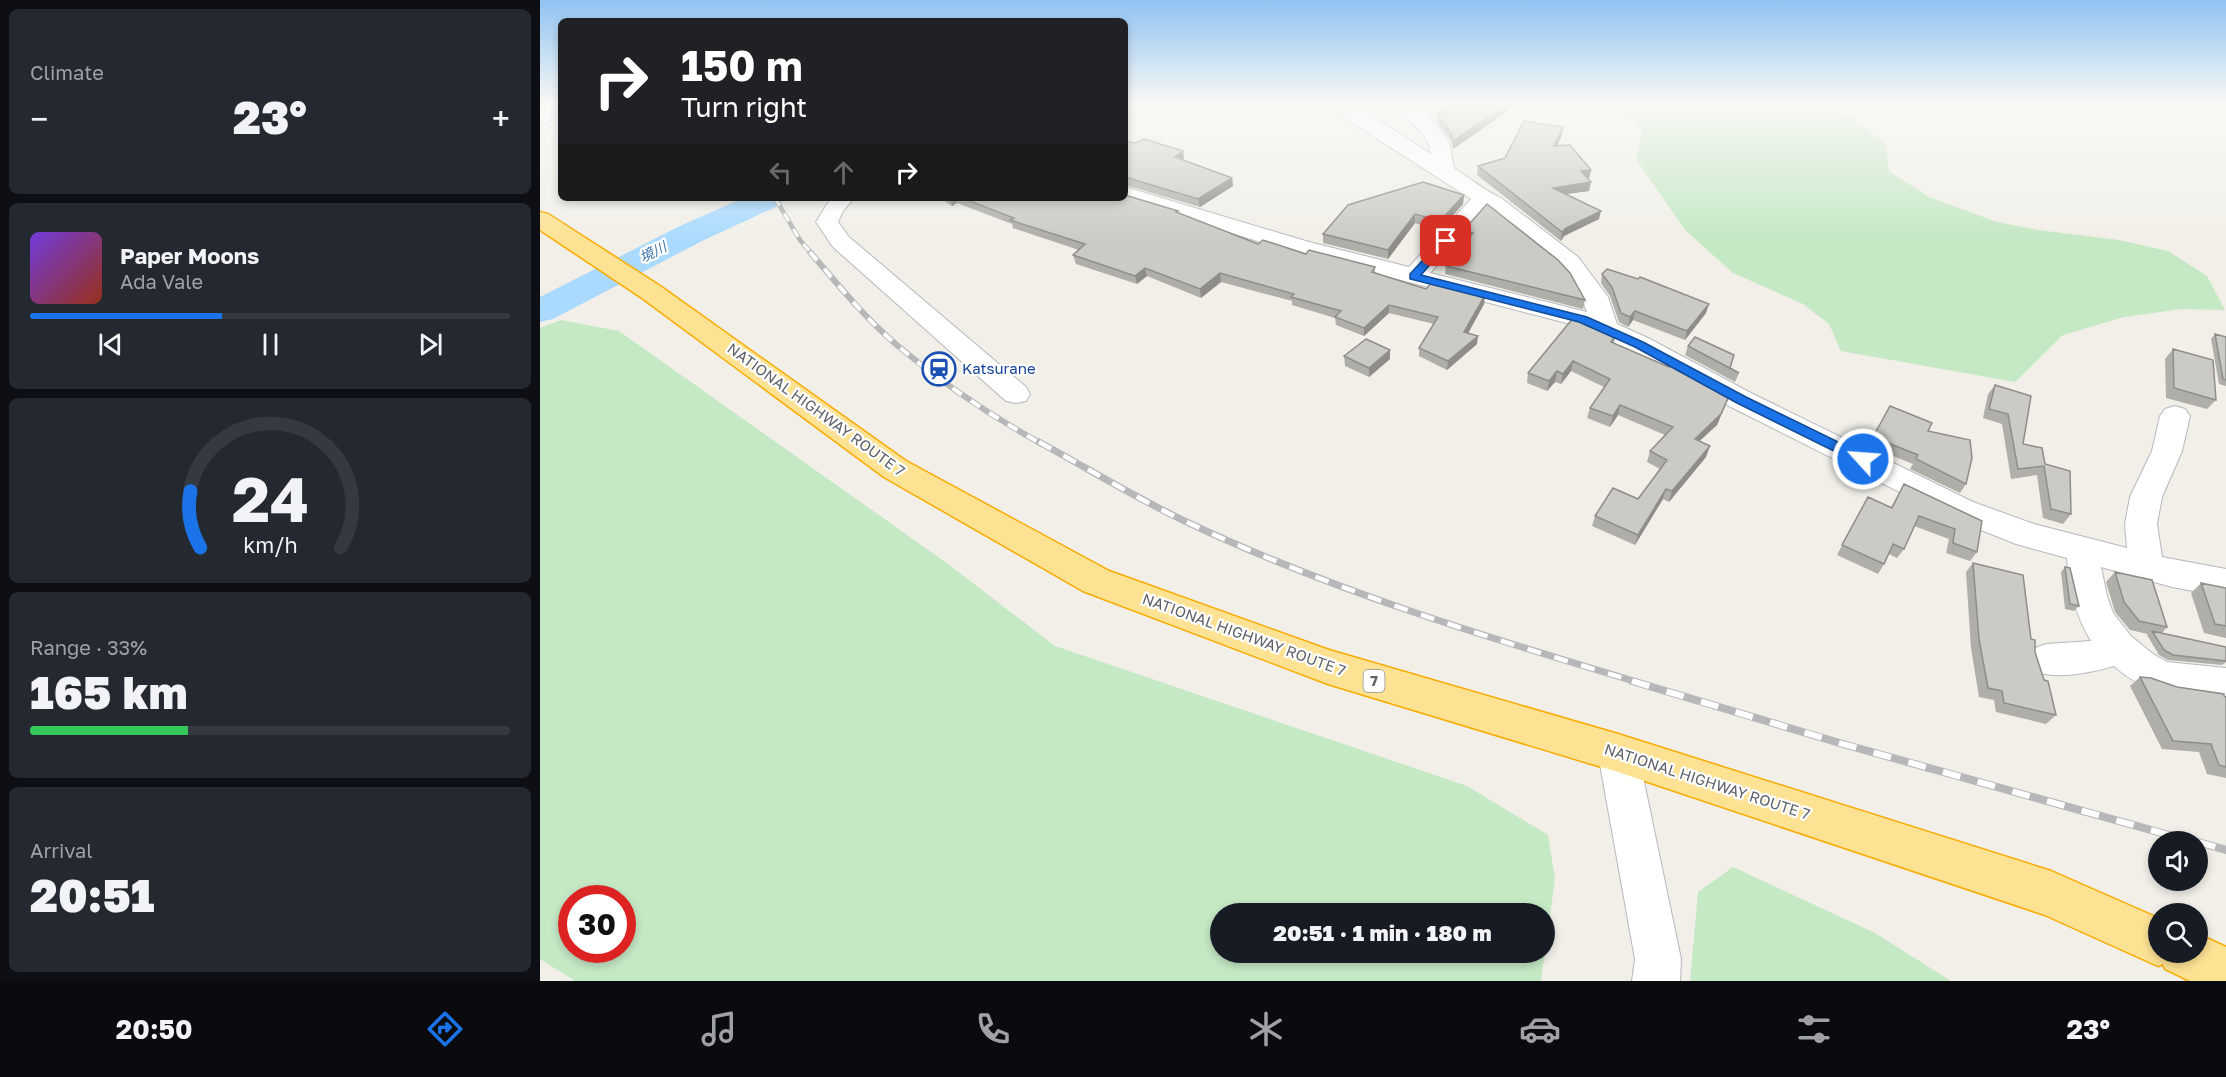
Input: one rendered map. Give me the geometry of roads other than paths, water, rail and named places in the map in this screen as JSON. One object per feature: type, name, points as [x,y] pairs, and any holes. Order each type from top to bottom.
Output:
[{"type":"highway","name":"NATIONAL HIGHWAY ROUTE 7","points":[[540,219],[651,292],[895,469],[1095,581],[1328,667],[1618,753],[2051,894],[2148,938]]},
{"type":"highway","points":[[2206,963],[2226,972]]},
{"type":"street","points":[[1406,148],[1477,192],[1482,200],[1414,276]]},
{"type":"street","points":[[1440,148],[1444,172]]},
{"type":"street","points":[[1128,195],[1236,229],[1583,319],[1639,344],[1742,400],[1962,510],[2028,535],[2146,566],[2226,583]]},
{"type":"street","points":[[1480,197],[1493,202],[1569,262],[1595,297],[1605,328]]},
{"type":"street","points":[[840,201],[833,208],[827,222],[841,242],[1016,394]]},
{"type":"street","points":[[2146,566],[2140,524],[2146,497],[2167,451],[2175,416]]},
{"type":"street","points":[[2083,550],[2085,585],[2090,606],[2118,649],[2148,672],[2169,678],[2226,685]]},
{"type":"street","points":[[2046,660],[2095,656],[2118,649]]},
{"type":"street","points":[[1618,753],[1658,958],[1656,981]]},
{"type":"waterway","name":"境川","points":[[540,311],[692,233],[762,201]]},
{"type":"railway","points":[[777,201],[800,240],[812,254]]},
{"type":"railway","points":[[810,252],[863,313],[898,346],[967,398],[1042,444]]},
{"type":"railway","points":[[1039,442],[1172,515],[1300,571],[1467,630],[1637,682]]},
{"type":"railway","points":[[1632,681],[1843,744],[2155,831]]},
{"type":"railway","points":[[2208,845],[2226,850]]},
{"type":"place","name":"Katsurane","points":[[939,369]]}]
